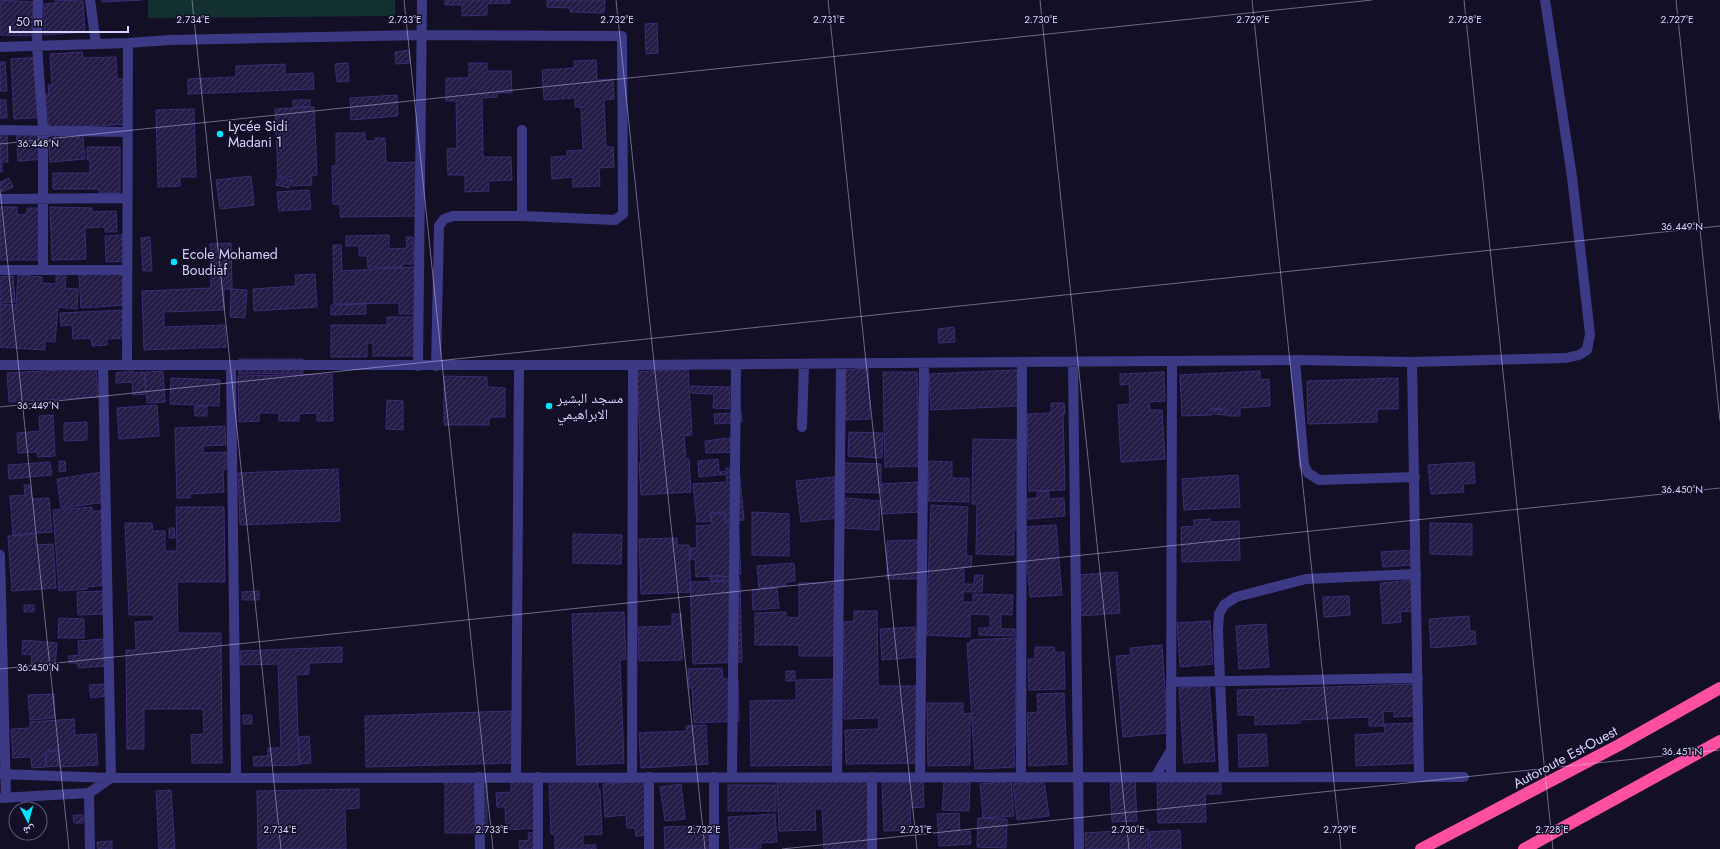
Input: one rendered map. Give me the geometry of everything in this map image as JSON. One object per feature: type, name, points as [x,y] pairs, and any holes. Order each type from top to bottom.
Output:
[{"type":"highway","name":"Autoroute Est-Ouest","points":[[1421,849],[1620,745],[1720,688]]},
{"type":"highway","points":[[1524,849],[1720,740]]},
{"type":"street","points":[[38,0],[37,46],[43,129],[43,270]]},
{"type":"street","points":[[90,0],[96,44]]},
{"type":"street","points":[[418,366],[423,35],[422,0]]},
{"type":"street","points":[[0,365],[736,365],[1295,360],[1412,362],[1566,358],[1579,355],[1587,350],[1590,334],[1589,318],[1572,176],[1545,0]]},
{"type":"street","points":[[0,47],[128,43],[170,40],[423,35],[622,36],[623,214],[615,220],[522,216],[453,216],[444,219],[439,226],[436,366]]},
{"type":"street","points":[[128,43],[128,365]]},
{"type":"street","points":[[0,130],[43,129],[127,132]]},
{"type":"street","points":[[522,130],[522,216]]},
{"type":"street","points":[[0,199],[127,198]]},
{"type":"street","points":[[0,270],[127,270]]},
{"type":"street","points":[[1295,360],[1304,465],[1308,473],[1319,480],[1415,477]]},
{"type":"street","points":[[1171,777],[1172,361]]},
{"type":"street","points":[[1021,777],[1022,362]]},
{"type":"street","points":[[1074,362],[1077,777],[1079,849]]},
{"type":"street","points":[[1412,362],[1419,777]]},
{"type":"street","points":[[920,777],[924,363]]},
{"type":"street","points":[[802,427],[804,364]]},
{"type":"street","points":[[837,777],[841,364]]},
{"type":"street","points":[[103,365],[111,778]]},
{"type":"street","points":[[516,777],[519,365]]},
{"type":"street","points":[[632,365],[632,777]]},
{"type":"street","points":[[732,777],[736,365]]},
{"type":"street","points":[[231,366],[236,777]]},
{"type":"street","points":[[0,555],[3,798],[89,793],[111,778]]},
{"type":"street","points":[[1224,777],[1218,631],[1219,614],[1224,605],[1236,597],[1306,579],[1416,574]]},
{"type":"street","points":[[1171,682],[1418,678]]},
{"type":"street","points":[[1155,777],[1171,750]]},
{"type":"street","points":[[3,774],[111,778],[1464,777]]},
{"type":"street","points":[[479,777],[480,849]]},
{"type":"street","points":[[538,777],[538,849]]},
{"type":"street","points":[[648,777],[648,849]]},
{"type":"street","points":[[714,777],[714,849]]},
{"type":"street","points":[[872,777],[872,849]]},
{"type":"street","points":[[89,793],[90,849]]},
{"type":"green space","points":[[148,0],[395,0],[395,16],[148,18]]},
{"type":"building","points":[[0,0],[35,2],[35,36],[0,35]]},
{"type":"building","points":[[55,0],[83,1],[85,32],[44,35],[44,4],[56,3]]},
{"type":"building","points":[[102,0],[141,0],[102,2]]},
{"type":"building","points":[[445,0],[510,0],[510,3],[487,4],[487,15],[462,16],[462,5],[445,5]]},
{"type":"building","points":[[547,0],[605,0],[604,13],[570,12],[570,8],[547,7]]},
{"type":"building","points":[[657,23],[658,53],[646,54],[645,24]]},
{"type":"building","points":[[409,50],[410,63],[396,64],[395,52]]},
{"type":"building","points":[[82,52],[83,58],[116,57],[117,79],[125,79],[127,124],[48,129],[48,117],[14,119],[11,59],[42,57],[44,94],[49,94],[48,85],[52,85],[50,54]]},
{"type":"building","points":[[596,60],[597,80],[613,79],[614,99],[604,100],[606,147],[613,147],[614,167],[599,168],[600,186],[573,187],[573,177],[552,179],[551,157],[567,156],[567,151],[583,150],[581,107],[575,107],[575,98],[544,100],[542,70],[574,68],[574,61]]},
{"type":"building","points":[[0,62],[5,62],[7,91],[0,91]]},
{"type":"building","points":[[348,63],[349,81],[337,82],[335,64]]},
{"type":"building","points":[[469,63],[487,63],[487,71],[511,71],[512,93],[497,93],[497,97],[482,98],[483,157],[511,157],[512,180],[488,181],[489,191],[465,192],[465,175],[448,175],[447,149],[457,148],[456,101],[446,101],[446,78],[469,78]]},
{"type":"building","points":[[285,64],[285,74],[313,73],[314,89],[188,94],[188,79],[236,77],[236,66]]},
{"type":"building","points":[[397,95],[398,116],[351,120],[350,98]]},
{"type":"building","points":[[0,100],[6,100],[7,118],[0,118]]},
{"type":"building","points":[[293,100],[310,100],[310,107],[293,107]]},
{"type":"building","points":[[314,107],[317,175],[311,176],[312,185],[292,186],[291,177],[278,177],[275,109]]},
{"type":"building","points":[[194,109],[196,177],[180,177],[180,186],[158,187],[156,110]]},
{"type":"building","points":[[43,127],[45,159],[18,161],[16,129]]},
{"type":"building","points":[[82,129],[85,159],[50,162],[48,132]]},
{"type":"building","points":[[0,132],[7,132],[8,162],[2,162],[2,172],[0,172]]},
{"type":"building","points":[[336,133],[365,133],[365,141],[375,141],[375,138],[385,138],[386,163],[417,162],[418,216],[340,217],[340,204],[333,204],[332,166],[336,166]]},
{"type":"building","points":[[87,147],[120,147],[120,193],[99,193],[99,189],[53,189],[53,173],[90,173],[90,160],[87,160]]},
{"type":"building","points":[[251,176],[254,205],[220,209],[216,180]]},
{"type":"building","points":[[278,177],[291,180],[289,188],[276,185]]},
{"type":"building","points":[[9,178],[13,187],[2,192],[0,182]]},
{"type":"building","points":[[309,190],[311,209],[279,211],[277,192]]},
{"type":"building","points":[[0,207],[17,207],[17,215],[27,214],[27,208],[38,208],[39,260],[0,260]]},
{"type":"building","points":[[50,207],[92,208],[92,212],[116,211],[117,232],[105,232],[105,227],[85,228],[86,259],[52,260]]},
{"type":"building","points":[[124,235],[125,261],[106,262],[105,236]]},
{"type":"building","points":[[389,235],[389,249],[407,248],[406,237],[413,237],[414,264],[402,264],[402,267],[368,268],[367,256],[359,256],[359,246],[346,246],[346,236]]},
{"type":"building","points":[[150,237],[152,271],[143,271],[141,238]]},
{"type":"building","points":[[231,243],[232,289],[224,289],[224,310],[164,312],[164,327],[225,325],[226,347],[144,350],[142,291],[211,288],[210,244]]},
{"type":"building","points":[[333,245],[341,245],[342,271],[414,267],[415,314],[399,314],[399,303],[334,304]]},
{"type":"building","points":[[56,272],[66,273],[65,288],[78,289],[77,309],[58,307],[55,342],[45,341],[45,350],[0,347],[0,304],[16,305],[18,275],[42,277],[42,283],[56,284]]},
{"type":"building","points":[[124,272],[126,305],[81,308],[79,275]]},
{"type":"building","points":[[315,274],[317,307],[254,311],[253,289],[296,286],[295,275]]},
{"type":"building","points":[[13,276],[15,302],[0,303],[0,277]]},
{"type":"building","points":[[231,289],[247,290],[245,318],[230,317]]},
{"type":"building","points":[[366,304],[366,314],[331,315],[331,305]]},
{"type":"building","points":[[124,310],[125,338],[107,339],[107,345],[92,346],[91,338],[73,339],[72,325],[61,326],[60,313]]},
{"type":"building","points":[[387,317],[415,317],[414,356],[373,356],[373,343],[367,343],[367,357],[331,357],[331,325],[387,325]]},
{"type":"building","points":[[954,327],[955,342],[939,343],[938,329]]},
{"type":"building","points":[[239,359],[303,359],[303,373],[239,374]]},
{"type":"building","points":[[96,368],[98,397],[9,402],[7,373]]},
{"type":"building","points":[[868,368],[870,419],[846,420],[843,370]]},
{"type":"building","points":[[688,369],[692,435],[684,436],[686,459],[689,459],[691,492],[641,495],[637,372]]},
{"type":"building","points":[[1017,370],[1019,406],[931,410],[929,374]]},
{"type":"building","points":[[133,371],[133,373],[144,372],[146,394],[133,395],[132,382],[116,383],[116,373]]},
{"type":"building","points":[[163,371],[165,402],[147,403],[145,372]]},
{"type":"building","points":[[1260,371],[1260,380],[1269,379],[1270,406],[1240,408],[1240,416],[1226,416],[1226,408],[1212,409],[1212,415],[1182,416],[1180,375]]},
{"type":"building","points":[[883,372],[917,372],[919,466],[885,467]]},
{"type":"building","points":[[1164,372],[1165,401],[1149,402],[1150,410],[1162,410],[1165,459],[1121,462],[1118,405],[1130,404],[1129,384],[1120,385],[1120,374]]},
{"type":"building","points":[[332,374],[333,421],[317,421],[317,413],[299,414],[299,421],[279,421],[279,413],[259,413],[259,421],[239,422],[238,376]]},
{"type":"building","points":[[444,376],[487,377],[487,387],[505,388],[505,417],[489,417],[489,425],[444,425]]},
{"type":"building","points":[[171,378],[220,380],[219,406],[170,404]]},
{"type":"building","points":[[1398,378],[1398,409],[1377,409],[1377,422],[1308,424],[1307,381]]},
{"type":"building","points":[[691,386],[730,387],[729,409],[713,408],[714,394],[691,393]]},
{"type":"building","points":[[387,400],[403,401],[403,430],[386,429]]},
{"type":"building","points":[[740,402],[742,422],[715,424],[714,414],[733,413]]},
{"type":"building","points":[[1051,403],[1064,403],[1065,490],[1029,491],[1027,414],[1051,413]]},
{"type":"building","points":[[157,405],[159,436],[119,439],[117,408]]},
{"type":"building","points":[[207,406],[207,416],[195,416],[194,407]]},
{"type":"building","points":[[1214,409],[1225,410],[1225,415],[1214,414]]},
{"type":"building","points":[[53,415],[55,456],[38,457],[37,452],[18,453],[17,433],[40,431],[39,416]]},
{"type":"building","points":[[87,422],[87,440],[64,441],[64,423]]},
{"type":"building","points":[[225,426],[226,445],[203,446],[203,453],[226,452],[226,470],[223,470],[224,492],[190,494],[190,498],[177,498],[175,428]]},
{"type":"building","points":[[849,432],[883,433],[882,458],[848,456]]},
{"type":"building","points":[[736,438],[737,452],[706,453],[705,441]]},
{"type":"building","points":[[973,439],[1019,440],[1018,530],[1014,530],[1014,555],[976,554],[977,504],[972,504]]},
{"type":"building","points":[[718,459],[719,472],[727,471],[726,468],[739,467],[744,520],[726,522],[725,512],[710,513],[711,521],[697,522],[693,484],[727,482],[726,474],[699,477],[698,461]]},
{"type":"building","points":[[59,461],[65,461],[66,471],[59,472]]},
{"type":"building","points":[[929,461],[952,462],[952,478],[969,478],[969,502],[928,501]]},
{"type":"building","points":[[50,462],[52,475],[9,479],[8,465]]},
{"type":"building","points":[[1474,462],[1475,483],[1463,484],[1464,492],[1431,494],[1428,465]]},
{"type":"building","points":[[844,463],[881,464],[881,493],[844,492]]},
{"type":"building","points":[[338,469],[340,521],[240,525],[238,473]]},
{"type":"building","points":[[102,472],[107,502],[61,508],[57,479]]},
{"type":"building","points":[[1238,475],[1240,507],[1184,510],[1182,479]]},
{"type":"building","points":[[834,477],[838,518],[801,522],[796,481]]},
{"type":"building","points":[[917,482],[919,512],[883,514],[881,484]]},
{"type":"building","points":[[24,485],[30,485],[32,499],[49,498],[52,532],[13,535],[10,496],[25,495]]},
{"type":"building","points":[[1049,491],[1049,499],[1064,498],[1065,516],[1028,519],[1027,499],[1037,498],[1037,492]]},
{"type":"building","points":[[846,498],[880,501],[879,530],[843,528]]},
{"type":"building","points":[[931,505],[968,507],[966,556],[972,556],[971,567],[964,567],[964,584],[974,584],[975,575],[983,575],[982,592],[963,592],[963,602],[973,602],[973,594],[1013,595],[1012,615],[1001,614],[1001,629],[1015,629],[1015,636],[979,635],[979,628],[990,628],[990,615],[970,614],[970,637],[926,635]]},
{"type":"building","points":[[92,507],[92,511],[102,511],[107,585],[87,587],[87,589],[59,591],[53,510]]},
{"type":"building","points":[[176,507],[224,507],[225,582],[177,582],[178,633],[221,633],[222,763],[192,763],[191,735],[204,734],[203,709],[144,709],[144,749],[127,749],[126,650],[136,650],[135,622],[154,621],[154,615],[129,615],[125,523],[152,523],[153,531],[165,531],[165,551],[177,551]]},
{"type":"building","points":[[752,512],[789,514],[789,556],[752,555]]},
{"type":"building","points":[[724,513],[725,523],[738,522],[741,574],[696,577],[695,559],[691,560],[690,548],[697,548],[696,526],[712,525],[711,514]]},
{"type":"building","points":[[1210,519],[1210,522],[1239,521],[1240,560],[1182,562],[1181,527],[1194,526],[1194,520]]},
{"type":"building","points":[[1430,523],[1472,524],[1472,555],[1430,554]]},
{"type":"building","points":[[1056,525],[1062,595],[1030,597],[1024,527]]},
{"type":"building","points":[[169,528],[174,528],[175,538],[169,538]]},
{"type":"building","points":[[35,534],[36,545],[53,544],[56,588],[12,591],[8,536]]},
{"type":"building","points":[[573,534],[622,535],[621,564],[573,563]]},
{"type":"building","points":[[677,538],[677,545],[689,545],[691,592],[641,594],[639,539]]},
{"type":"building","points":[[920,540],[921,579],[887,579],[887,541]]},
{"type":"building","points":[[1411,550],[1412,565],[1383,567],[1381,552]]},
{"type":"building","points":[[794,563],[795,581],[786,582],[786,585],[759,588],[757,566]]},
{"type":"building","points":[[1117,572],[1120,613],[1080,616],[1077,575]]},
{"type":"building","points":[[710,576],[739,577],[739,582],[710,580]]},
{"type":"building","points":[[1413,580],[1413,611],[1400,612],[1401,622],[1383,624],[1380,583]]},
{"type":"building","points":[[740,581],[742,662],[693,664],[690,582]]},
{"type":"building","points":[[799,583],[837,583],[836,656],[799,656],[799,645],[755,645],[755,613],[786,612],[786,617],[799,618]]},
{"type":"building","points":[[777,588],[779,608],[753,610],[752,590]]},
{"type":"building","points":[[107,591],[108,614],[78,615],[77,592]]},
{"type":"building","points":[[259,591],[259,600],[242,600],[242,592]]},
{"type":"building","points":[[1349,596],[1350,615],[1324,617],[1323,597]]},
{"type":"building","points":[[24,605],[34,605],[34,612],[24,612]]},
{"type":"building","points":[[854,611],[877,611],[878,686],[916,686],[917,763],[846,764],[845,730],[879,729],[878,718],[844,719],[844,622],[854,621]]},
{"type":"building","points":[[624,612],[626,659],[620,660],[624,763],[577,765],[572,614]]},
{"type":"building","points":[[672,614],[681,614],[682,660],[639,661],[638,627],[672,626]]},
{"type":"building","points":[[1469,616],[1470,631],[1475,631],[1476,644],[1431,648],[1429,619]]},
{"type":"building","points":[[59,618],[84,619],[84,638],[58,638]]},
{"type":"building","points":[[1210,621],[1213,664],[1180,667],[1177,623]]},
{"type":"building","points":[[1266,624],[1269,667],[1239,669],[1236,626]]},
{"type":"building","points":[[915,627],[917,657],[882,660],[880,629]]},
{"type":"building","points":[[1016,638],[1018,685],[1015,685],[1017,745],[1014,745],[1015,767],[975,769],[967,643],[971,642],[971,640]]},
{"type":"building","points":[[104,639],[106,666],[78,668],[78,663],[69,663],[69,656],[79,655],[78,641]]},
{"type":"building","points":[[23,640],[57,643],[55,668],[31,666],[32,655],[22,654]]},
{"type":"building","points":[[1162,645],[1168,733],[1123,737],[1116,656],[1131,655],[1130,648]]},
{"type":"building","points":[[342,647],[342,662],[309,663],[309,674],[296,675],[299,765],[254,766],[253,757],[268,756],[268,748],[281,748],[278,664],[241,665],[240,651]]},
{"type":"building","points":[[1035,647],[1054,647],[1055,652],[1064,652],[1065,689],[1029,690],[1028,659],[1035,659]]},
{"type":"building","points":[[722,668],[723,679],[738,679],[739,721],[694,723],[692,688],[689,688],[688,669]]},
{"type":"building","points":[[786,671],[795,671],[795,681],[786,681]]},
{"type":"building","points":[[834,679],[834,765],[751,766],[750,701],[796,700],[796,680]]},
{"type":"building","points":[[104,684],[106,696],[91,698],[89,685]]},
{"type":"building","points":[[1415,684],[1416,716],[1394,717],[1394,711],[1383,712],[1384,726],[1369,726],[1369,717],[1300,720],[1300,723],[1255,725],[1255,715],[1238,715],[1237,690]]},
{"type":"building","points":[[1209,685],[1215,761],[1184,763],[1179,688]]},
{"type":"building","points":[[1064,693],[1067,764],[1029,766],[1027,713],[1038,712],[1037,694]]},
{"type":"building","points":[[54,694],[55,718],[30,720],[28,695]]},
{"type":"building","points":[[927,703],[963,703],[963,714],[970,713],[970,765],[928,766]]},
{"type":"building","points":[[511,711],[513,763],[366,767],[365,716]]},
{"type":"building","points":[[243,715],[252,715],[252,724],[243,724]]},
{"type":"building","points":[[74,719],[75,735],[96,734],[98,765],[59,767],[58,750],[45,751],[46,767],[32,768],[31,757],[13,758],[11,729],[30,728],[30,722]]},
{"type":"building","points":[[1417,723],[1418,763],[1356,766],[1355,735],[1385,733],[1384,724]]},
{"type":"building","points":[[706,725],[708,764],[641,768],[639,733],[687,731],[686,726]]},
{"type":"building","points":[[1266,734],[1268,766],[1239,767],[1238,735]]},
{"type":"building","points":[[309,736],[311,763],[300,764],[298,737]]},
{"type":"building","points":[[57,751],[58,766],[47,767],[46,752]]},
{"type":"building","points":[[598,776],[602,834],[583,835],[583,845],[596,845],[596,849],[555,849],[555,834],[551,834],[549,778]]},
{"type":"building","points":[[538,778],[540,828],[506,830],[505,807],[497,807],[496,793],[511,792],[511,779]]},
{"type":"building","points":[[777,778],[873,780],[876,849],[824,849],[822,809],[815,809],[816,830],[779,831]]},
{"type":"building","points":[[1135,778],[1137,821],[1112,822],[1110,780]]},
{"type":"building","points":[[923,779],[924,807],[910,808],[911,830],[884,831],[882,781]]},
{"type":"building","points":[[1221,779],[1221,794],[1205,794],[1206,822],[1158,823],[1157,780]]},
{"type":"building","points":[[487,780],[487,833],[445,833],[445,781]]},
{"type":"building","points":[[1044,780],[1049,816],[1017,820],[1013,784]]},
{"type":"building","points":[[646,781],[649,835],[636,836],[635,828],[627,828],[626,815],[605,817],[603,784]]},
{"type":"building","points":[[1011,781],[1014,816],[983,818],[980,784]]},
{"type":"building","points":[[944,782],[970,783],[969,811],[942,810]]},
{"type":"building","points":[[681,784],[685,819],[665,821],[660,787]]},
{"type":"building","points":[[728,785],[776,785],[776,811],[728,811]]},
{"type":"building","points":[[359,789],[359,808],[345,809],[346,849],[258,849],[257,791]]},
{"type":"building","points":[[171,790],[175,849],[159,849],[156,791]]},
{"type":"building","points":[[959,813],[960,832],[970,831],[971,844],[939,846],[937,814]]},
{"type":"building","points":[[775,814],[777,842],[761,843],[761,848],[730,849],[728,817]]},
{"type":"building","points":[[73,815],[83,815],[83,823],[74,823]]},
{"type":"building","points":[[978,818],[1007,819],[1006,848],[977,847]]},
{"type":"building","points":[[716,825],[717,849],[665,849],[664,827]]},
{"type":"building","points":[[1148,829],[1149,849],[1086,849],[1085,833]]},
{"type":"building","points":[[1180,830],[1181,849],[1151,849],[1149,832]]},
{"type":"building","points":[[536,832],[537,849],[520,849],[519,841],[529,840],[528,833]]},
{"type":"building","points":[[112,841],[112,849],[98,849],[97,842]]},
{"type":"place","name":"Lycée Sidi Madani 1","points":[[220,134]]},
{"type":"place","name":"Ecole Mohamed Boudiaf","points":[[174,262]]},
{"type":"place","name":"مسجد البشير الابراهيمي","points":[[549,406]]}]
